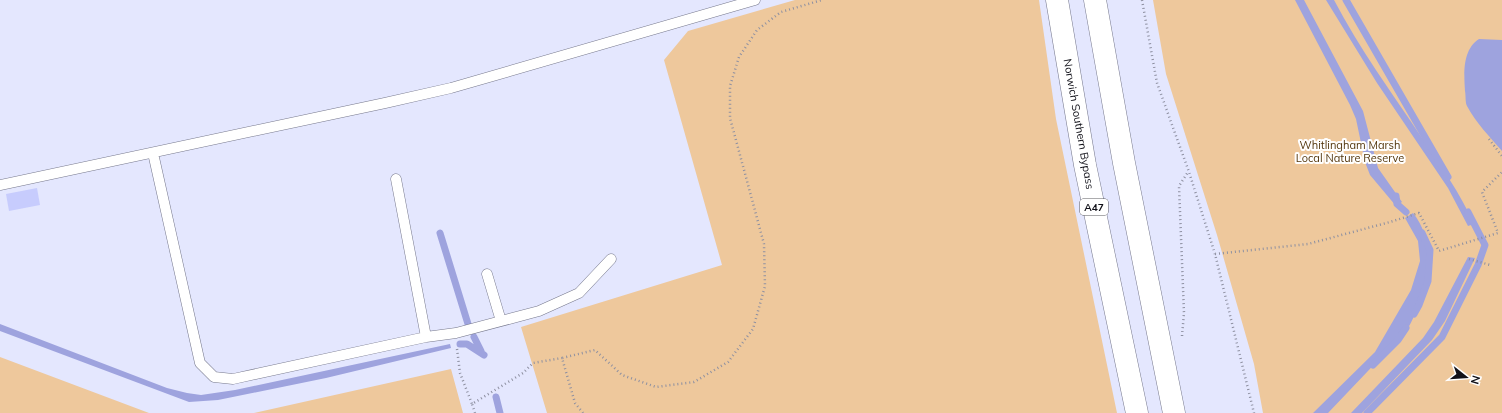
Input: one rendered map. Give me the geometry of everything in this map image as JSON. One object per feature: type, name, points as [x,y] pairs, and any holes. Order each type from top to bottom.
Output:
[{"type":"highway","name":"Norwich Southern Bypass","points":[[1057,0],[1085,165],[1137,413]]},
{"type":"highway","points":[[1095,0],[1124,163],[1174,413]]},
{"type":"lane","points":[[0,185],[385,104],[451,88],[755,0]]},
{"type":"lane","points":[[153,153],[200,363],[214,377],[233,379],[426,337],[456,333],[539,311],[579,293],[611,259]]},
{"type":"lane","points":[[396,179],[426,337]]},
{"type":"lane","points":[[487,274],[501,321]]},
{"type":"path","points":[[472,404],[523,373],[533,363],[596,350],[622,375],[656,387],[694,382],[728,362],[753,329],[765,286],[764,244],[730,118],[730,86],[739,57],[757,30],[781,12],[822,0]]},
{"type":"path","points":[[1142,0],[1157,83],[1189,172],[1215,254],[1254,413]]},
{"type":"path","points":[[1489,139],[1502,156]]},
{"type":"path","points":[[1183,329],[1179,186],[1189,172]]},
{"type":"path","points":[[1215,254],[1308,244],[1419,213],[1439,251],[1498,233],[1482,192],[1502,172]]},
{"type":"path","points":[[1469,258],[1490,265]]},
{"type":"path","points":[[562,358],[575,403],[583,413]]},
{"type":"path","points":[[459,366],[460,373],[475,413]]},
{"type":"green space","points":[[795,0],[1039,0],[1056,119],[1117,413],[547,413],[521,327],[722,265],[664,60],[688,31]]},
{"type":"green space","name":"Whitlingham Marsh Local Nature Reserve","points":[[1153,0],[1502,0],[1502,413],[1263,413],[1254,364],[1217,235],[1166,74]]},
{"type":"green space","points":[[0,357],[149,413],[0,413]]},
{"type":"green space","points":[[451,369],[463,413],[254,413]]},
{"type":"water","points":[[1295,0],[1304,0],[1363,111],[1378,168],[1402,202],[1396,206],[1370,175],[1365,162],[1356,119],[1350,105]]},
{"type":"water","points":[[1326,0],[1334,0],[1365,53],[1450,180],[1463,201],[1474,224],[1468,226],[1448,188],[1377,83]]},
{"type":"water","points":[[1479,39],[1502,40],[1502,151],[1479,124],[1466,103],[1464,77],[1465,63],[1470,49]]},
{"type":"water","points":[[1413,213],[1421,226],[1426,241],[1428,256],[1424,287],[1414,317],[1407,330],[1328,413],[1313,413],[1375,352],[1411,290],[1420,261],[1418,241],[1405,218]]},
{"type":"water","points":[[1468,257],[1475,258],[1445,321],[1432,340],[1362,413],[1351,413],[1423,338],[1434,322]]},
{"type":"water","points":[[0,324],[167,388],[201,395],[235,390],[450,344],[451,348],[326,378],[218,400],[189,402],[0,331]]},
{"type":"building","points":[[37,188],[40,205],[9,211],[6,194]]},
{"type":"waterway","points":[[1346,0],[1448,177]]},
{"type":"waterway","points":[[1396,196],[1397,204],[1406,212]]},
{"type":"waterway","points":[[1367,413],[1442,337],[1478,265],[1485,245],[1468,212]]},
{"type":"waterway","points":[[440,233],[468,324]]},
{"type":"waterway","points":[[1414,314],[1428,281],[1430,250],[1422,233]]},
{"type":"waterway","points":[[1373,365],[1398,340],[1406,328]]},
{"type":"waterway","points":[[474,337],[481,351]]},
{"type":"waterway","points":[[460,344],[467,344],[484,355]]},
{"type":"waterway","points":[[496,397],[500,413]]}]
